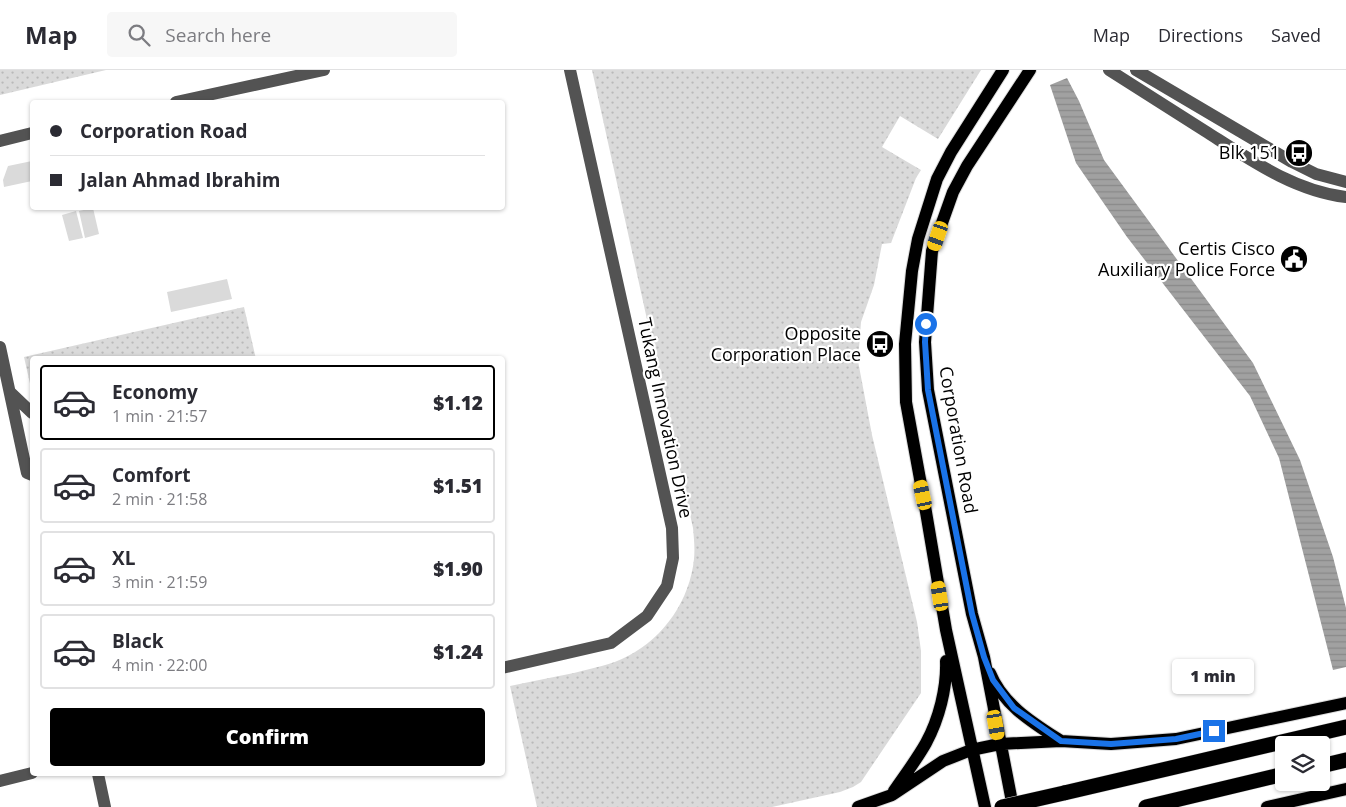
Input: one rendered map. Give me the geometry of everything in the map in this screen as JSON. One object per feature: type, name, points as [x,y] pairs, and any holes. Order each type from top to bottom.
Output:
[{"type":"highway","points":[[1002,807],[1341,729]]},
{"type":"highway","points":[[1330,764],[1343,760]]},
{"type":"highway","points":[[1146,807],[1275,776]]},
{"type":"main road","points":[[985,807],[946,630],[906,402],[906,344],[912,271],[918,239],[937,179],[951,152],[1003,70]]},
{"type":"main road","name":"Corporation Road","points":[[1013,807],[984,657],[972,614],[928,390],[925,342],[932,251],[953,192],[967,166],[1030,70]]},
{"type":"main road","points":[[892,795],[926,743],[935,722],[947,677],[946,630]]},
{"type":"main road","points":[[984,657],[993,680],[1014,708],[1061,741]]},
{"type":"main road","points":[[858,807],[892,795],[943,761],[971,750],[1000,744],[1061,741],[1111,744],[1176,739],[1346,702]]},
{"type":"main road","points":[[1267,807],[1346,789]]},
{"type":"street","points":[[185,100],[324,70]]},
{"type":"street","name":"Tukang Innovation Drive","points":[[505,667],[611,643],[647,616],[666,586],[673,558],[672,528],[570,70]]},
{"type":"street","points":[[1109,70],[1241,154],[1281,176],[1309,189],[1346,197]]},
{"type":"street","points":[[1136,70],[1292,162],[1316,174],[1346,182]]},
{"type":"street","points":[[0,141],[30,134]]},
{"type":"street","points":[[0,347],[27,474],[30,475]]},
{"type":"street","points":[[10,392],[30,412]]},
{"type":"street","points":[[0,781],[30,774]]},
{"type":"street","points":[[98,776],[105,807]]},
{"type":"shaded area","points":[[0,70],[106,70],[0,95]]},
{"type":"shaded area","points":[[592,70],[981,70],[938,139],[900,116],[882,147],[921,170],[916,178],[891,243],[882,244],[874,285],[861,322],[858,361],[872,435],[917,622],[921,651],[921,693],[861,782],[840,792],[772,807],[537,807],[510,686],[609,664],[641,648],[664,628],[681,602],[692,574],[694,555],[693,528]]},
{"type":"shaded area","points":[[1067,78],[1104,160],[1253,363],[1300,460],[1333,557],[1346,608],[1346,667],[1333,670],[1279,458],[1250,396],[1127,237],[1076,163],[1050,85]]},
{"type":"shaded area","points":[[30,161],[30,181],[4,187],[3,180],[8,166]]},
{"type":"shaded area","points":[[93,210],[99,234],[85,238],[79,211]]},
{"type":"shaded area","points":[[76,211],[83,238],[69,241],[62,215]]},
{"type":"shaded area","points":[[227,279],[232,299],[171,312],[167,292]]},
{"type":"shaded area","points":[[244,307],[255,356],[30,356],[30,384],[24,357]]},
{"type":"place","name":"Blk 151","points":[[1299,153]]},
{"type":"place","name":"Certis Cisco Auxiliary Police Force","points":[[1294,259]]},
{"type":"place","name":"Opposite Corporation Place","points":[[880,344]]},
{"type":"route","points":[[926,324],[925,342],[928,390],[972,614],[984,657],[993,680],[1014,708],[1061,741],[1111,744],[1176,739],[1214,731]]}]
